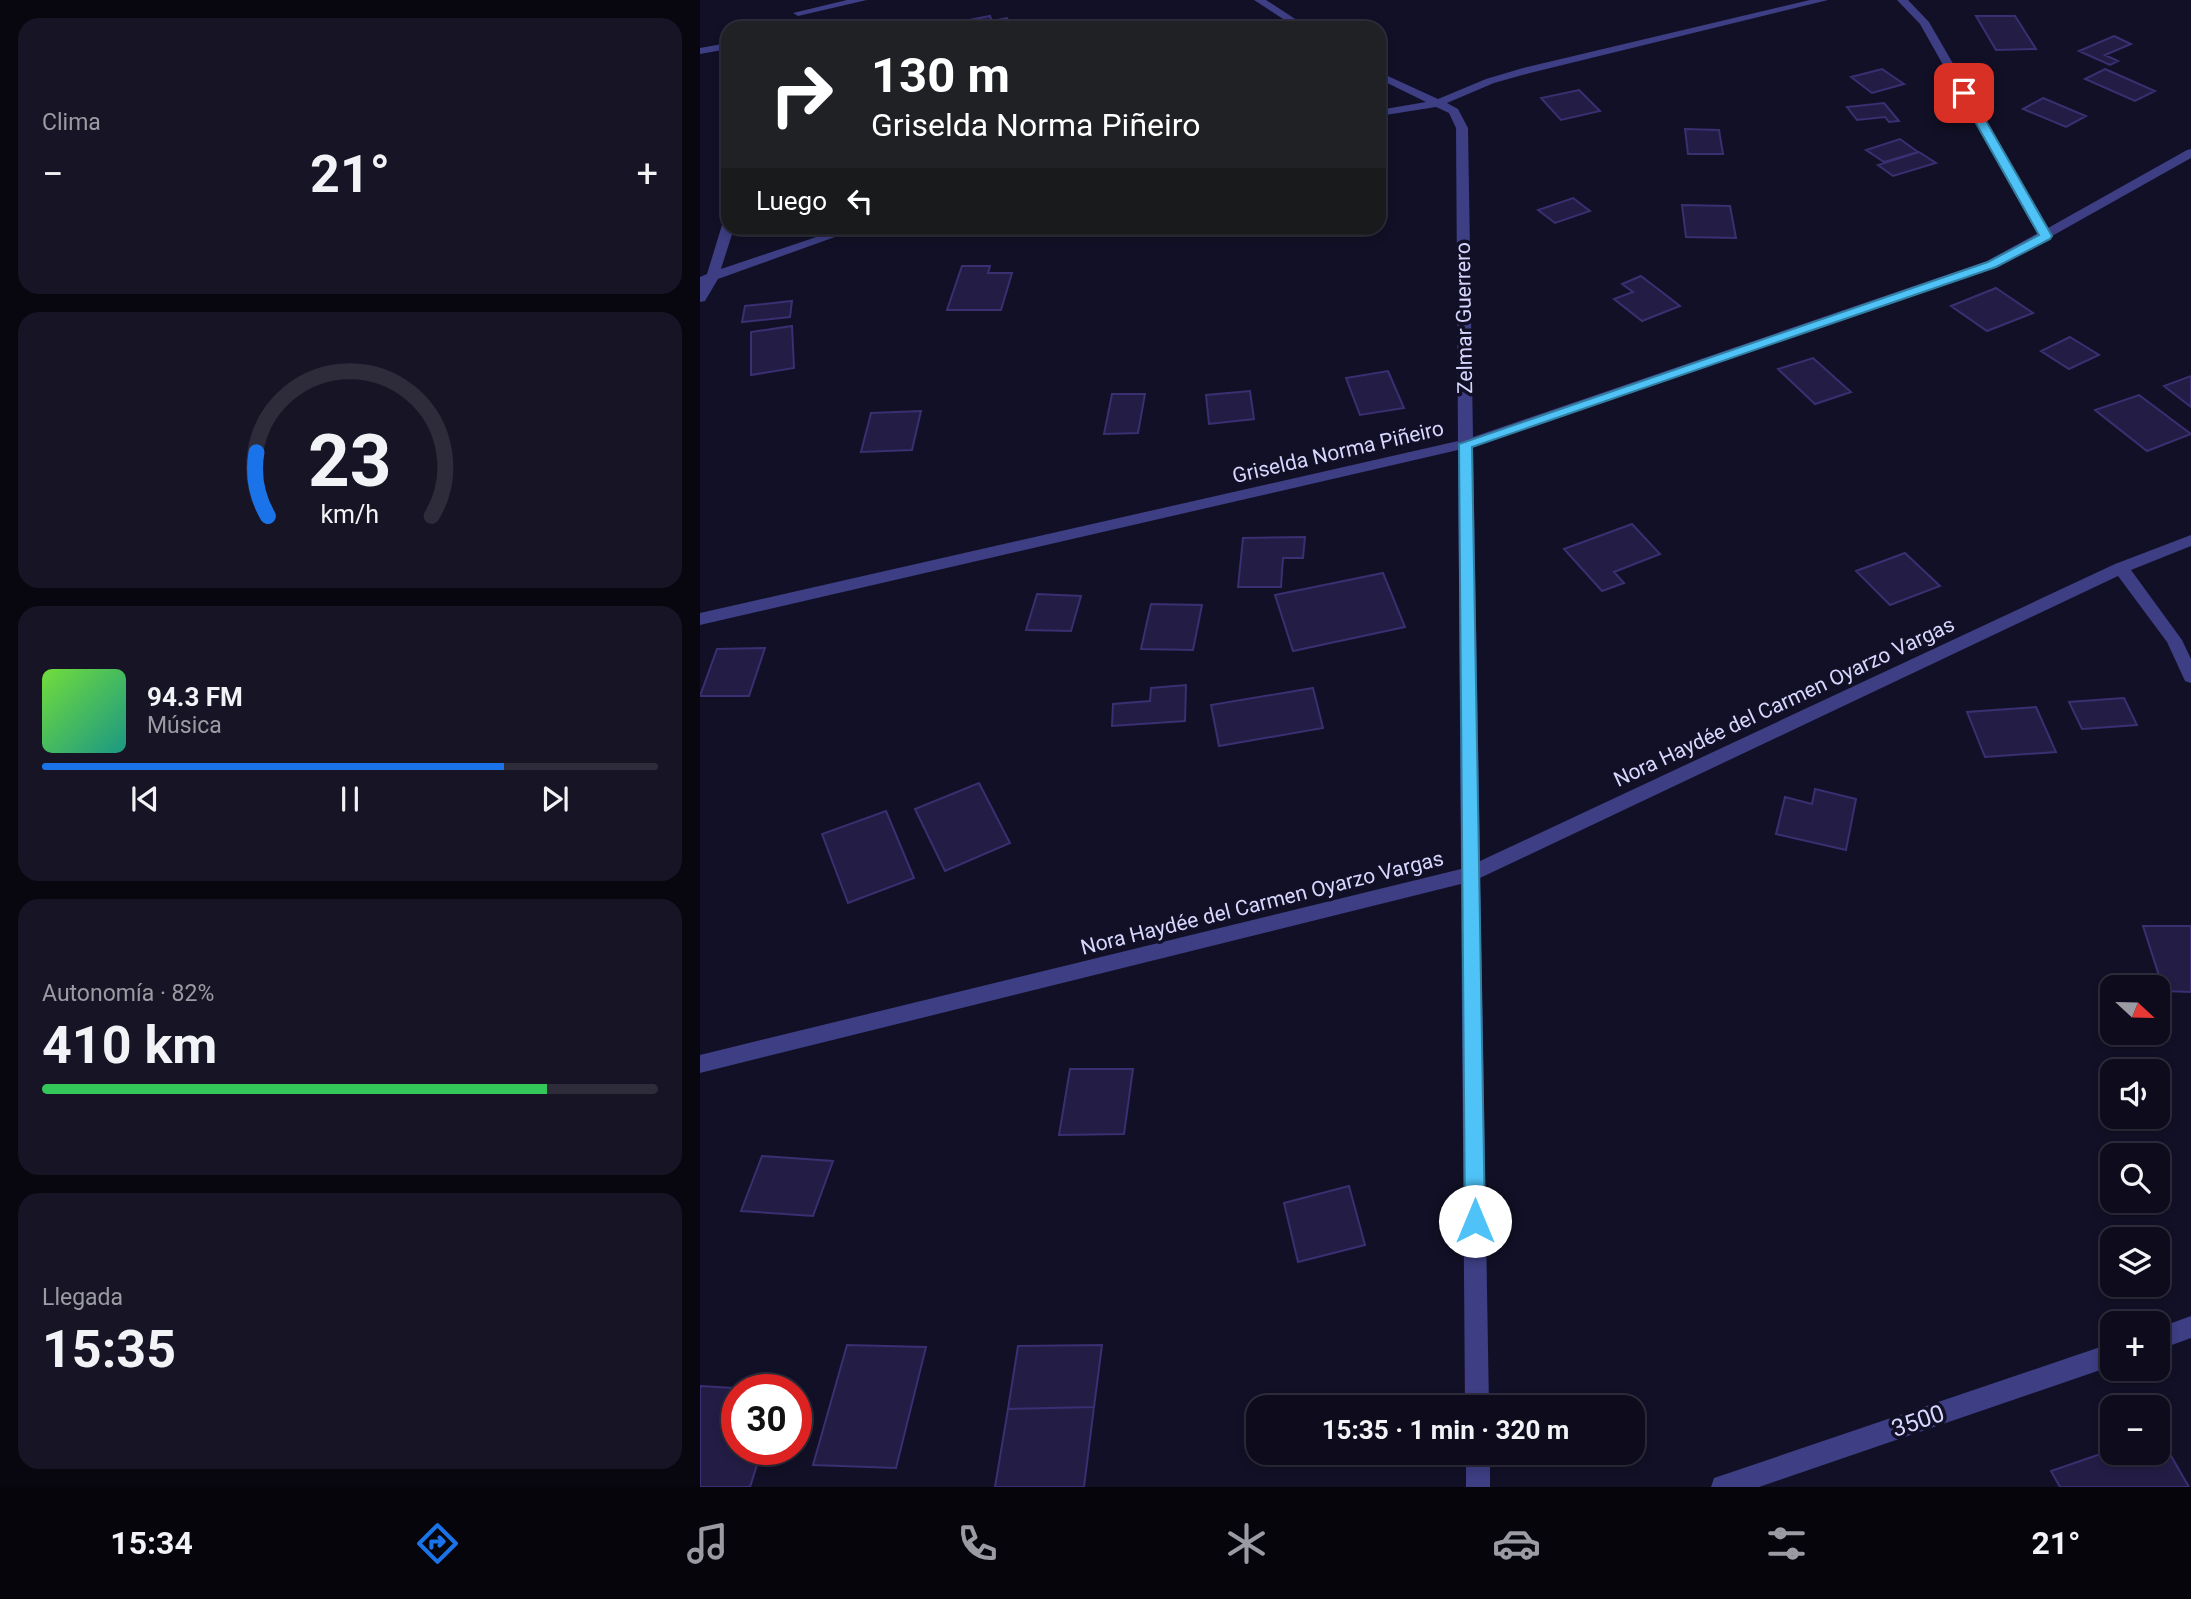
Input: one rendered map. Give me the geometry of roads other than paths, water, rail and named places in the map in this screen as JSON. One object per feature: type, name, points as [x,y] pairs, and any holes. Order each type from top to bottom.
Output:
[{"type":"street","points":[[794,21],[806,0]]},
{"type":"street","points":[[798,13],[862,0]]},
{"type":"street","points":[[1259,0],[1293,21]]},
{"type":"street","points":[[1386,112],[1439,103],[1490,81],[1527,70],[1823,0]]},
{"type":"street","points":[[1902,0],[1924,22],[2046,236]]},
{"type":"street","points":[[700,51],[721,47]]},
{"type":"street","name":"Zelmar Guerrero","points":[[1386,79],[1406,91],[1454,111],[1462,128],[1478,1395]]},
{"type":"street","name":"Griselda Norma Piñeiro","points":[[700,619],[1466,444],[1992,264],[2191,153]]},
{"type":"street","points":[[700,298],[724,235]]},
{"type":"street","points":[[706,279],[833,235]]},
{"type":"street","name":"Nora Haydée del Carmen Oyarzo Vargas","points":[[700,1064],[1471,874],[2121,568],[2191,540]]},
{"type":"street","points":[[2121,568],[2174,640],[2191,677]]},
{"type":"street","points":[[2170,1335],[2191,1327]]},
{"type":"street","name":"3500","points":[[1723,1487],[2100,1358]]},
{"type":"street","points":[[1478,1465],[1478,1487]]}]
